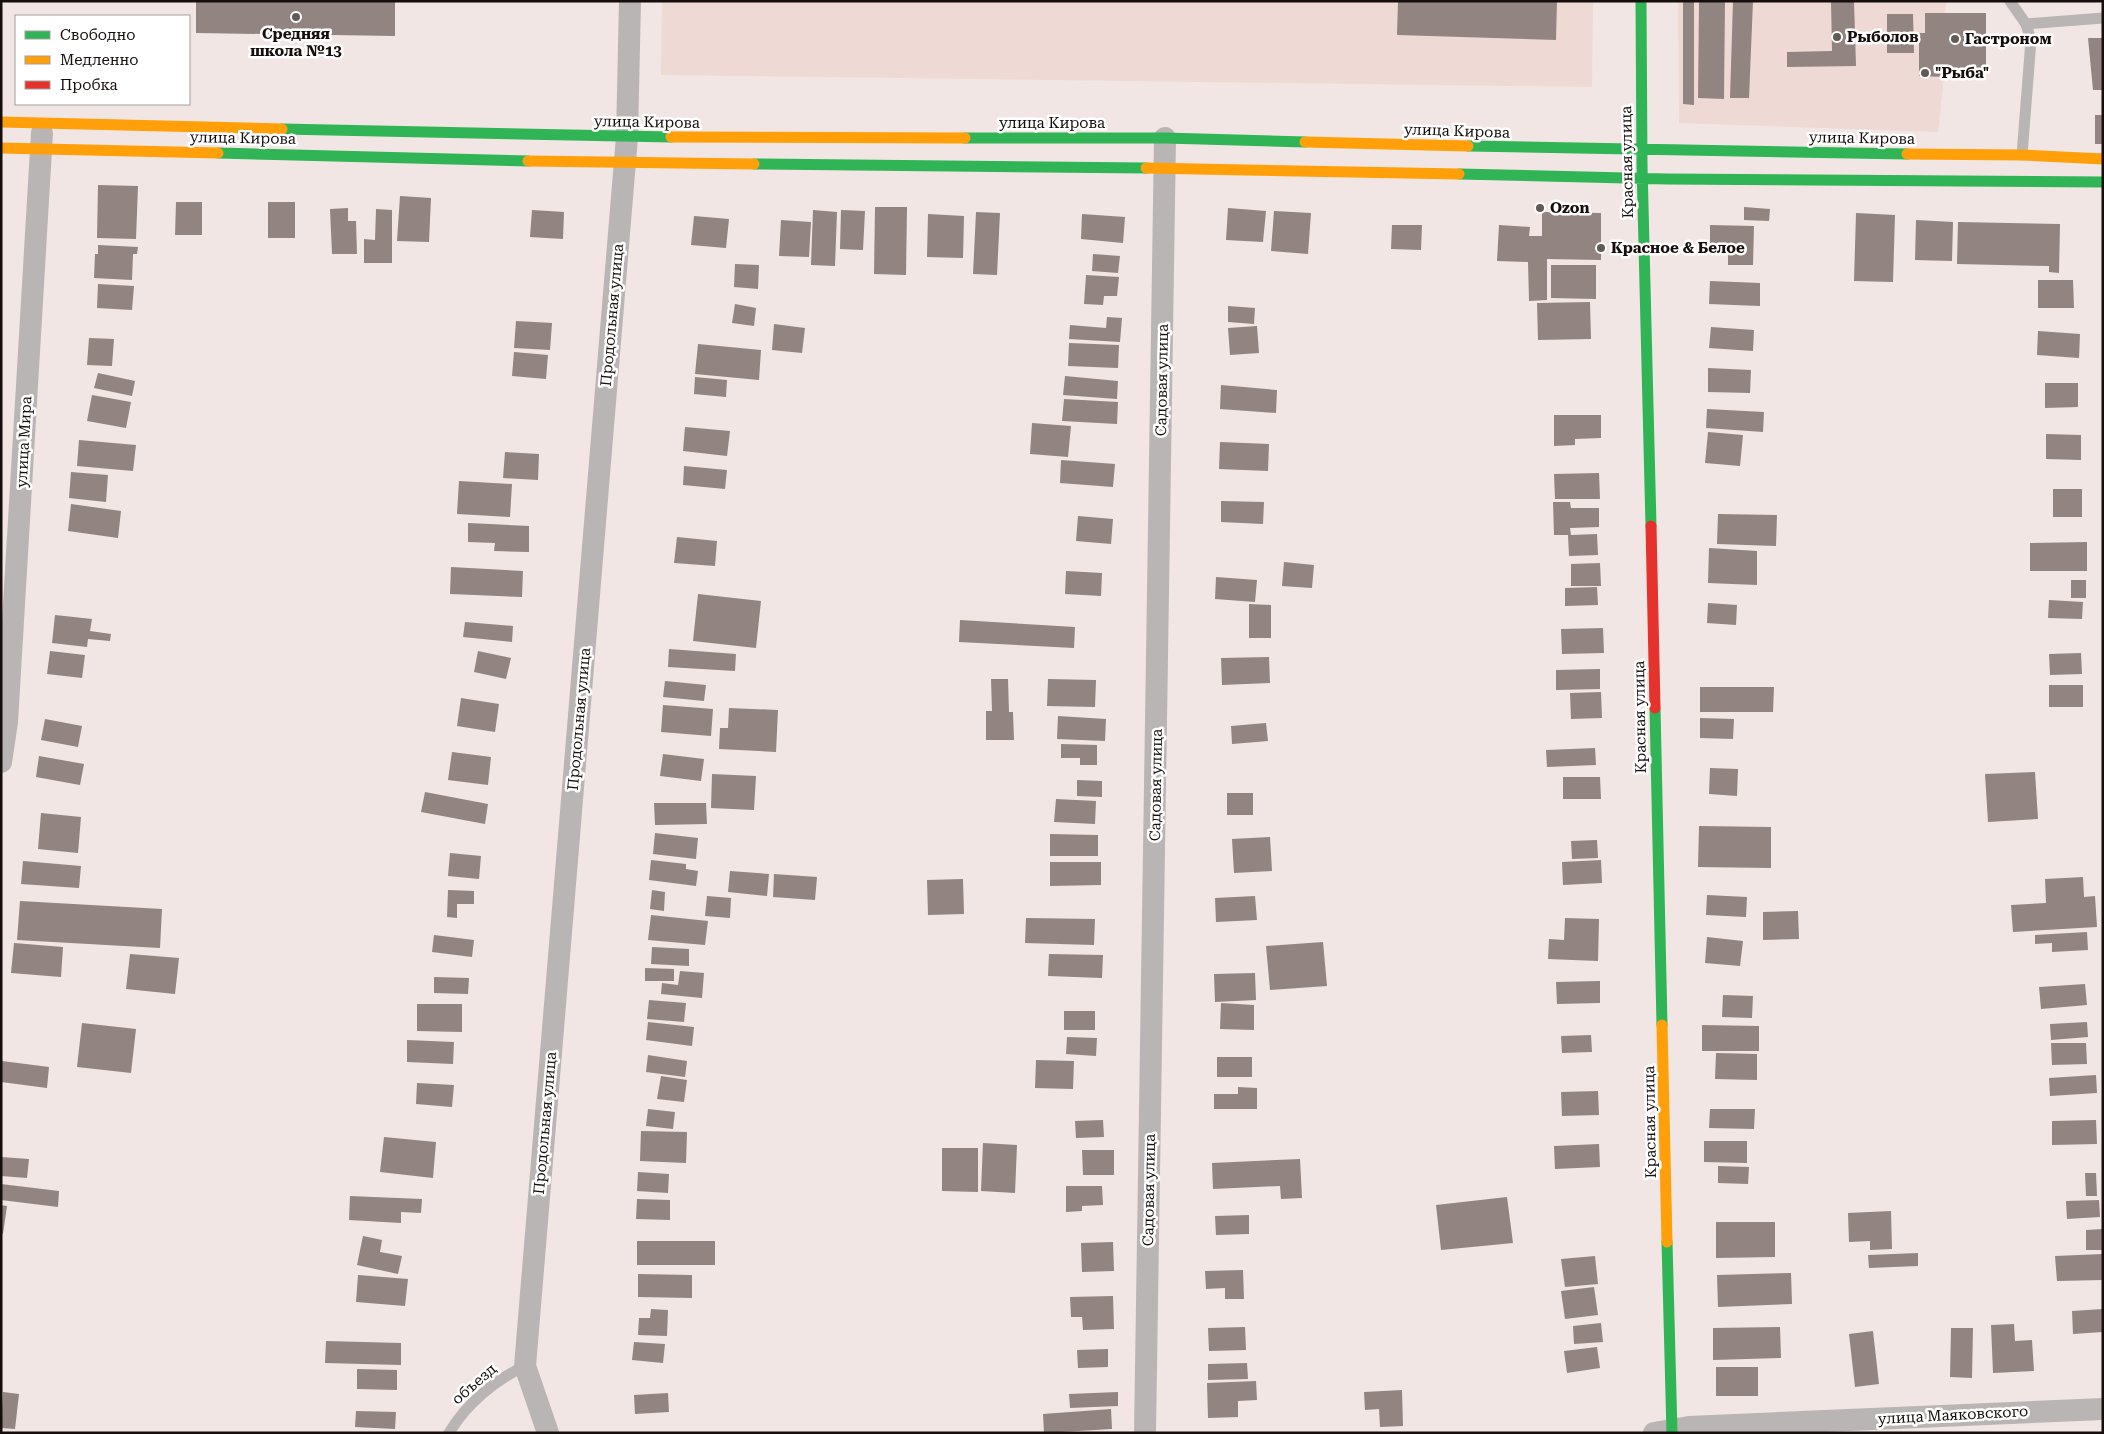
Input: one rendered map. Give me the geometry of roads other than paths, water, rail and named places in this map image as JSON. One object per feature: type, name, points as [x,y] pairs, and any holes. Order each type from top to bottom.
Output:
[{"type":"street","name":"Продольная улица","points":[[548,1433],[526,1366],[624,163],[628,137],[630,1]]},
{"type":"street","name":"Красная улица","points":[[1641,1],[1642,179],[1666,1432]]},
{"type":"street","name":"улица Кирова","points":[[1,122],[628,137],[1165,138],[1619,150],[2022,155],[2103,159]]},
{"type":"street","name":"улица Мира","points":[[1,762],[7,722],[43,122]]},
{"type":"street","name":"Садовая улица","points":[[1145,1433],[1165,138]]},
{"type":"street","name":"улица Кирова","points":[[1,148],[624,163],[1166,168],[1642,179],[2103,182]]},
{"type":"street","name":"улица Маяковского","points":[[1666,1432],[1699,1427],[2103,1408]]},
{"type":"lane","points":[[2010,1],[2026,24],[2031,40],[2022,155]]},
{"type":"lane","points":[[2026,24],[2103,18]]},
{"type":"lane","name":"объезд","points":[[449,1433],[460,1415],[509,1374],[526,1366]]},
{"type":"place","name":"Средняя школа №13","points":[[296,17]]},
{"type":"place","name":"Рыболов","points":[[1837,37]]},
{"type":"place","name":"Гастроном","points":[[1955,39]]},
{"type":"place","name":"\"Рыба\"","points":[[1925,73]]},
{"type":"place","name":"Ozon","points":[[1540,208]]},
{"type":"place","name":"Красное & Белое","points":[[1601,248]]}]
